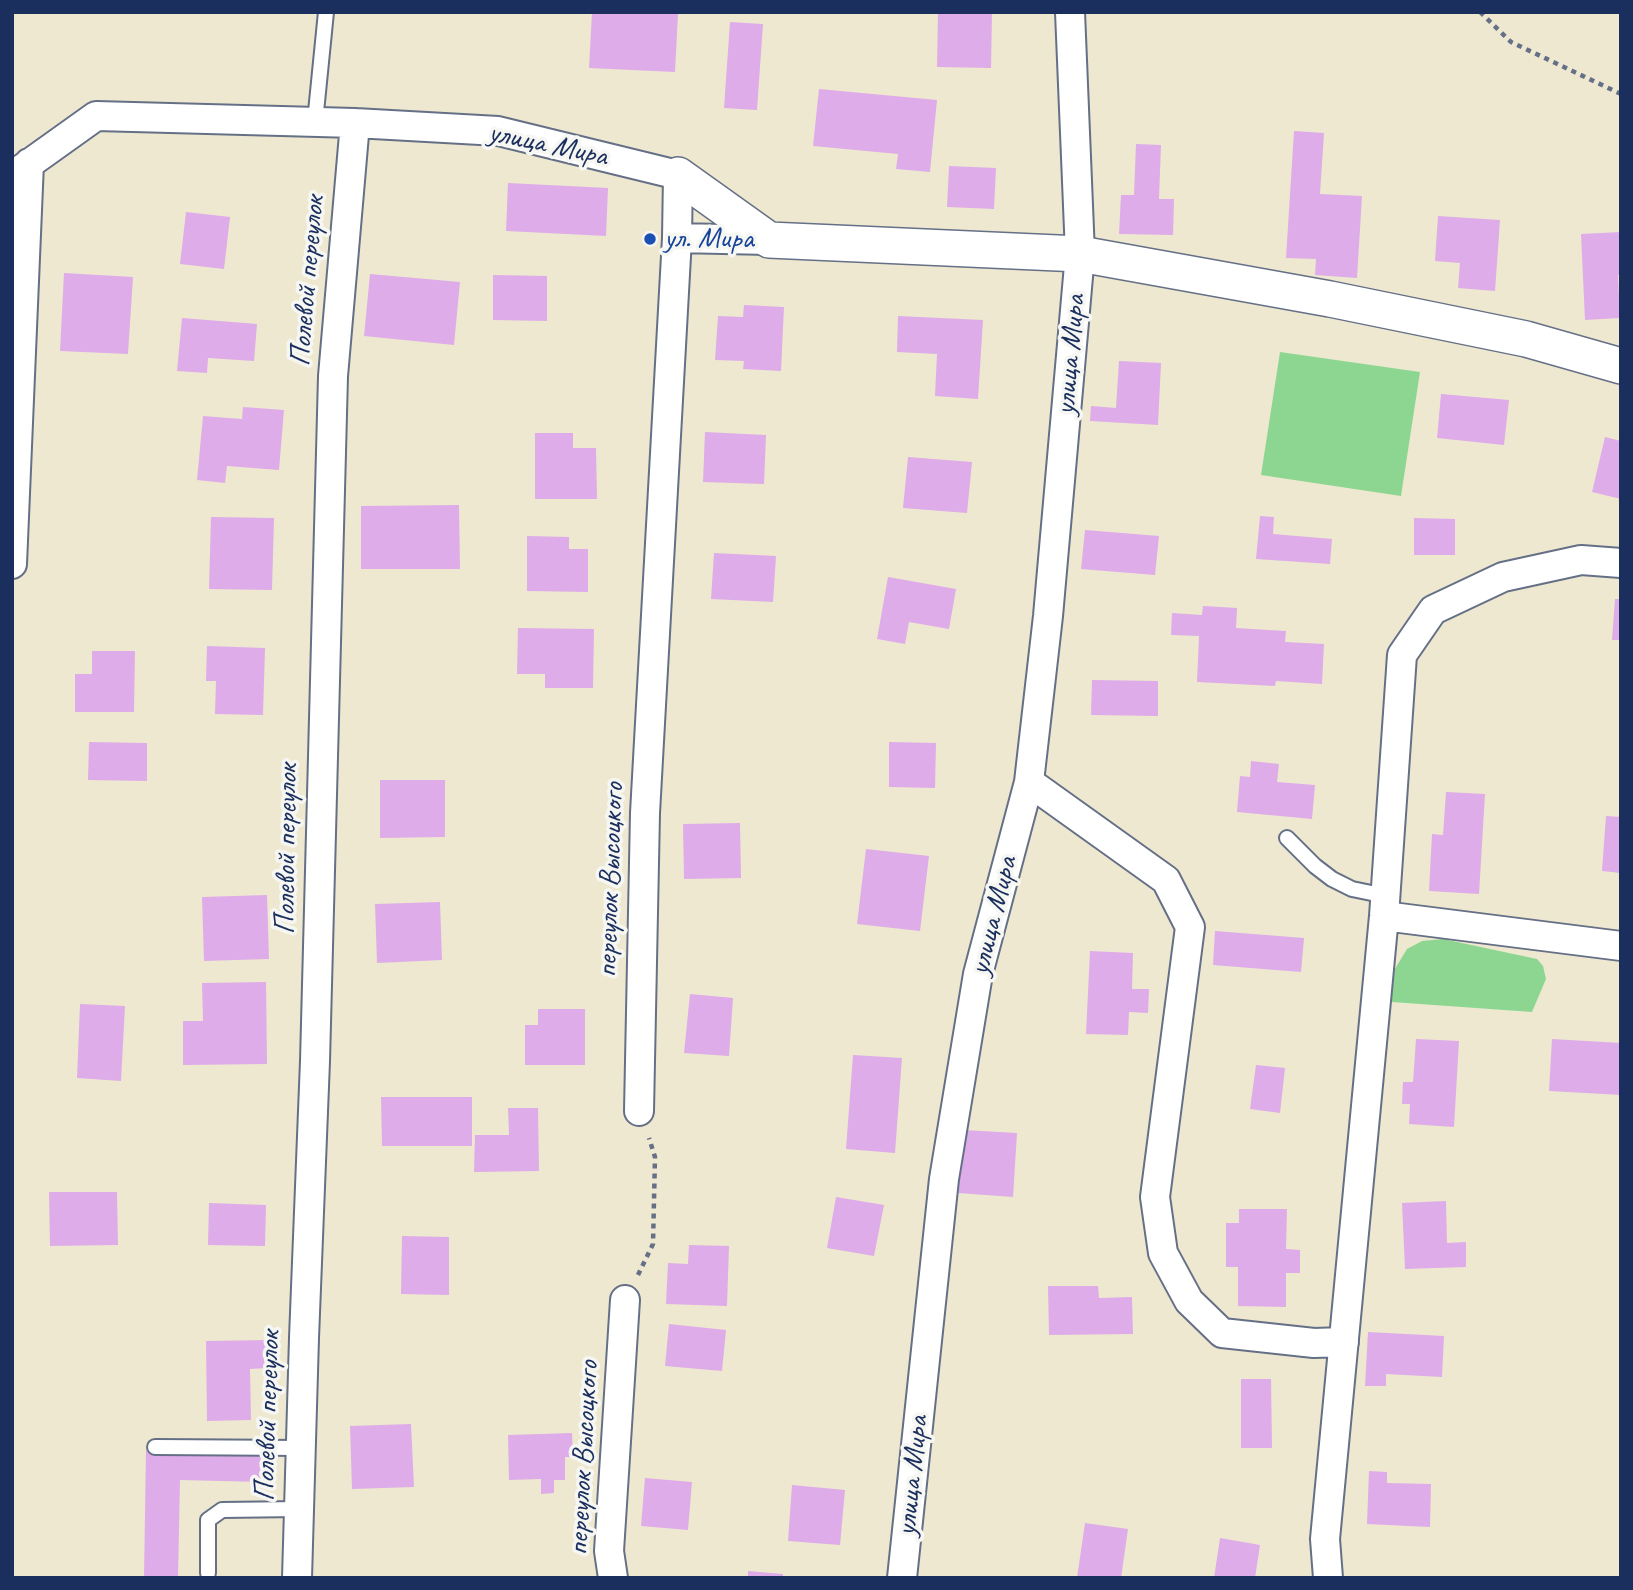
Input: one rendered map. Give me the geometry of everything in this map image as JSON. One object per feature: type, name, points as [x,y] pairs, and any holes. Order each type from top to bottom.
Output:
[{"type":"street","name":"улица Мира","points":[[902,1578],[944,1179],[978,974],[1029,782],[1048,616],[1080,254],[1070,12]]},
{"type":"street","name":"улица Мира","points":[[21,169],[96,116],[355,123],[498,131],[678,175],[769,240],[1080,254],[1330,299],[1526,339],[1621,366]]},
{"type":"street","name":"Полевой переулок","points":[[297,1578],[316,1060],[333,376],[355,123]]},
{"type":"street","points":[[12,564],[21,169]]},
{"type":"street","name":"переулок Высоцкого","points":[[639,1111],[645,813],[677,238],[678,175]]},
{"type":"street","points":[[677,238],[769,240]]},
{"type":"street","points":[[1328,1578],[1325,1539],[1385,906],[1402,655],[1433,610],[1503,577],[1581,560],[1621,563]]},
{"type":"street","points":[[1029,782],[1166,880],[1190,927],[1155,1197],[1163,1252],[1189,1301],[1222,1333],[1314,1343],[1344,1342]]},
{"type":"street","points":[[1385,906],[1621,946]]},
{"type":"street","name":"переулок Высоцкого","points":[[613,1578],[609,1551],[625,1300]]},
{"type":"lane","points":[[316,122],[326,12]]},
{"type":"lane","points":[[1287,838],[1332,879],[1385,906]]},
{"type":"lane","points":[[155,1447],[301,1448]]},
{"type":"lane","points":[[208,1573],[208,1520],[222,1510],[299,1509]]},
{"type":"path","points":[[1480,12],[1511,42],[1621,94]]},
{"type":"path","points":[[625,1300],[653,1244],[656,1157],[639,1111]]},
{"type":"green space","points":[[1280,352],[1420,372],[1401,496],[1261,475]]},
{"type":"green space","points":[[1443,939],[1537,959],[1543,966],[1546,979],[1532,1012],[1392,1002],[1390,977],[1407,949],[1422,941]]},
{"type":"building","points":[[592,12],[678,14],[675,72],[589,68]]},
{"type":"building","points":[[938,12],[992,12],[991,68],[937,67]]},
{"type":"building","points":[[730,22],[763,24],[757,110],[724,108]]},
{"type":"building","points":[[819,89],[937,100],[930,172],[896,169],[898,154],[813,146]]},
{"type":"building","points":[[1294,131],[1324,133],[1320,194],[1362,196],[1357,278],[1315,275],[1316,259],[1286,258]]},
{"type":"building","points":[[1136,144],[1161,145],[1159,199],[1174,199],[1173,235],[1119,234],[1121,195],[1134,195]]},
{"type":"building","points":[[949,166],[996,168],[994,209],[947,207]]},
{"type":"building","points":[[508,183],[608,188],[606,236],[506,231]]},
{"type":"building","points":[[186,212],[230,217],[224,269],[180,264]]},
{"type":"building","points":[[1438,216],[1500,220],[1495,291],[1458,288],[1460,263],[1435,261]]},
{"type":"building","points":[[1621,232],[1621,275],[1618,275],[1620,318],[1585,320],[1581,234]]},
{"type":"building","points":[[64,273],[133,277],[128,354],[60,351]]},
{"type":"building","points":[[370,274],[460,282],[454,345],[364,336]]},
{"type":"building","points":[[493,275],[547,276],[547,321],[493,320]]},
{"type":"building","points":[[744,305],[784,307],[781,371],[743,369],[744,361],[715,360],[718,316],[743,317]]},
{"type":"building","points":[[898,316],[983,320],[978,399],[935,396],[937,354],[897,352]]},
{"type":"building","points":[[182,318],[257,324],[254,361],[208,358],[207,373],[177,371]]},
{"type":"building","points":[[1119,361],[1161,363],[1158,425],[1090,421],[1091,406],[1116,408]]},
{"type":"building","points":[[1441,394],[1509,400],[1504,445],[1437,438]]},
{"type":"building","points":[[243,407],[284,410],[279,470],[227,466],[225,483],[197,480],[203,416],[242,419]]},
{"type":"building","points":[[705,432],[766,435],[764,484],[703,482]]},
{"type":"building","points":[[535,433],[573,433],[573,448],[596,448],[597,499],[535,499]]},
{"type":"building","points":[[1605,437],[1621,441],[1621,499],[1592,492]]},
{"type":"building","points":[[908,457],[972,462],[967,513],[903,508]]},
{"type":"building","points":[[459,505],[460,569],[361,569],[361,506]]},
{"type":"building","points":[[1260,516],[1274,517],[1273,534],[1332,539],[1330,564],[1256,559]]},
{"type":"building","points":[[211,517],[274,518],[272,590],[209,589]]},
{"type":"building","points":[[1414,518],[1455,519],[1455,555],[1414,555]]},
{"type":"building","points":[[1085,530],[1159,536],[1155,575],[1081,569]]},
{"type":"building","points":[[527,536],[569,537],[569,549],[588,549],[588,592],[527,591]]},
{"type":"building","points":[[714,553],[776,556],[773,602],[711,599]]},
{"type":"building","points":[[888,577],[956,589],[949,629],[909,622],[905,644],[877,639]]},
{"type":"building","points":[[1615,599],[1621,599],[1621,640],[1612,640]]},
{"type":"building","points":[[1203,606],[1237,608],[1236,628],[1286,631],[1285,642],[1324,644],[1322,684],[1276,681],[1275,686],[1197,682],[1199,636],[1171,635],[1172,613],[1202,615]]},
{"type":"building","points":[[518,628],[594,629],[593,688],[545,688],[545,674],[517,674]]},
{"type":"building","points":[[207,646],[265,648],[263,715],[215,714],[216,681],[206,681]]},
{"type":"building","points":[[92,651],[135,651],[134,712],[75,712],[75,674],[92,674]]},
{"type":"building","points":[[1092,680],[1158,681],[1158,716],[1091,715]]},
{"type":"building","points":[[89,742],[147,743],[147,781],[88,780]]},
{"type":"building","points":[[889,742],[936,743],[935,788],[889,787]]},
{"type":"building","points":[[1251,761],[1279,764],[1277,782],[1315,785],[1312,819],[1237,812],[1240,776],[1250,777]]},
{"type":"building","points":[[380,780],[445,780],[445,837],[380,838]]},
{"type":"building","points":[[1446,792],[1485,794],[1479,894],[1429,891],[1432,834],[1443,835]]},
{"type":"building","points":[[1606,816],[1621,817],[1621,873],[1602,871]]},
{"type":"building","points":[[740,823],[741,878],[684,879],[683,824]]},
{"type":"building","points":[[866,849],[929,856],[920,931],[857,924]]},
{"type":"building","points":[[267,895],[269,959],[204,961],[202,897]]},
{"type":"building","points":[[440,902],[442,960],[377,963],[375,904]]},
{"type":"building","points":[[1215,931],[1304,938],[1301,972],[1213,965]]},
{"type":"building","points":[[1090,951],[1133,953],[1132,989],[1149,989],[1148,1013],[1129,1012],[1128,1035],[1086,1034]]},
{"type":"building","points":[[266,982],[267,1064],[183,1065],[183,1021],[203,1021],[202,983]]},
{"type":"building","points":[[690,994],[733,998],[729,1056],[684,1053]]},
{"type":"building","points":[[80,1004],[125,1006],[121,1081],[77,1078]]},
{"type":"building","points":[[538,1009],[585,1009],[585,1065],[525,1065],[525,1025],[538,1025]]},
{"type":"building","points":[[1416,1039],[1459,1041],[1454,1127],[1409,1124],[1410,1104],[1402,1104],[1403,1082],[1413,1082]]},
{"type":"building","points":[[1552,1039],[1621,1043],[1621,1095],[1549,1091]]},
{"type":"building","points":[[853,1055],[902,1058],[895,1153],[846,1149]]},
{"type":"building","points":[[1256,1065],[1285,1068],[1280,1113],[1250,1109]]},
{"type":"building","points":[[381,1097],[472,1097],[472,1146],[382,1146]]},
{"type":"building","points":[[508,1108],[538,1108],[539,1171],[474,1172],[475,1135],[509,1135]]},
{"type":"building","points":[[963,1130],[1017,1133],[1013,1197],[958,1193]]},
{"type":"building","points":[[49,1192],[117,1192],[118,1245],[50,1246]]},
{"type":"building","points":[[836,1197],[884,1205],[874,1256],[827,1248]]},
{"type":"building","points":[[1446,1201],[1447,1243],[1466,1242],[1466,1267],[1405,1269],[1402,1203]]},
{"type":"building","points":[[209,1203],[266,1205],[265,1246],[208,1245]]},
{"type":"building","points":[[1239,1209],[1287,1209],[1286,1249],[1300,1250],[1300,1273],[1286,1273],[1286,1307],[1238,1306],[1238,1267],[1226,1267],[1226,1223],[1239,1223]]},
{"type":"building","points":[[402,1236],[449,1237],[449,1295],[401,1294]]},
{"type":"building","points":[[689,1245],[729,1246],[727,1306],[666,1304],[668,1263],[688,1264]]},
{"type":"building","points":[[1048,1286],[1098,1286],[1099,1298],[1132,1297],[1133,1334],[1049,1335]]},
{"type":"building","points":[[669,1324],[726,1330],[722,1371],[665,1366]]},
{"type":"building","points":[[1368,1332],[1444,1336],[1442,1377],[1386,1374],[1386,1386],[1365,1386]]},
{"type":"building","points":[[268,1340],[268,1368],[250,1369],[251,1420],[207,1421],[206,1341]]},
{"type":"building","points":[[1241,1379],[1271,1379],[1272,1448],[1241,1448]]},
{"type":"building","points":[[411,1424],[414,1487],[352,1489],[350,1426]]},
{"type":"building","points":[[572,1433],[573,1457],[565,1457],[565,1480],[554,1480],[554,1493],[541,1494],[541,1479],[509,1480],[508,1435]]},
{"type":"building","points":[[146,1450],[265,1453],[264,1482],[180,1480],[178,1578],[144,1578]]},
{"type":"building","points":[[1369,1471],[1387,1472],[1387,1483],[1431,1484],[1430,1527],[1367,1524]]},
{"type":"building","points":[[645,1478],[692,1482],[688,1530],[641,1526]]},
{"type":"building","points":[[792,1485],[845,1490],[840,1545],[788,1541]]},
{"type":"building","points":[[1085,1523],[1128,1529],[1121,1578],[1077,1578]]},
{"type":"building","points":[[1220,1538],[1260,1545],[1255,1578],[1214,1578]]},
{"type":"building","points":[[748,1571],[783,1574],[783,1578],[748,1578]]},
{"type":"place","name":"ул. Мира","points":[[650,239]]}]
